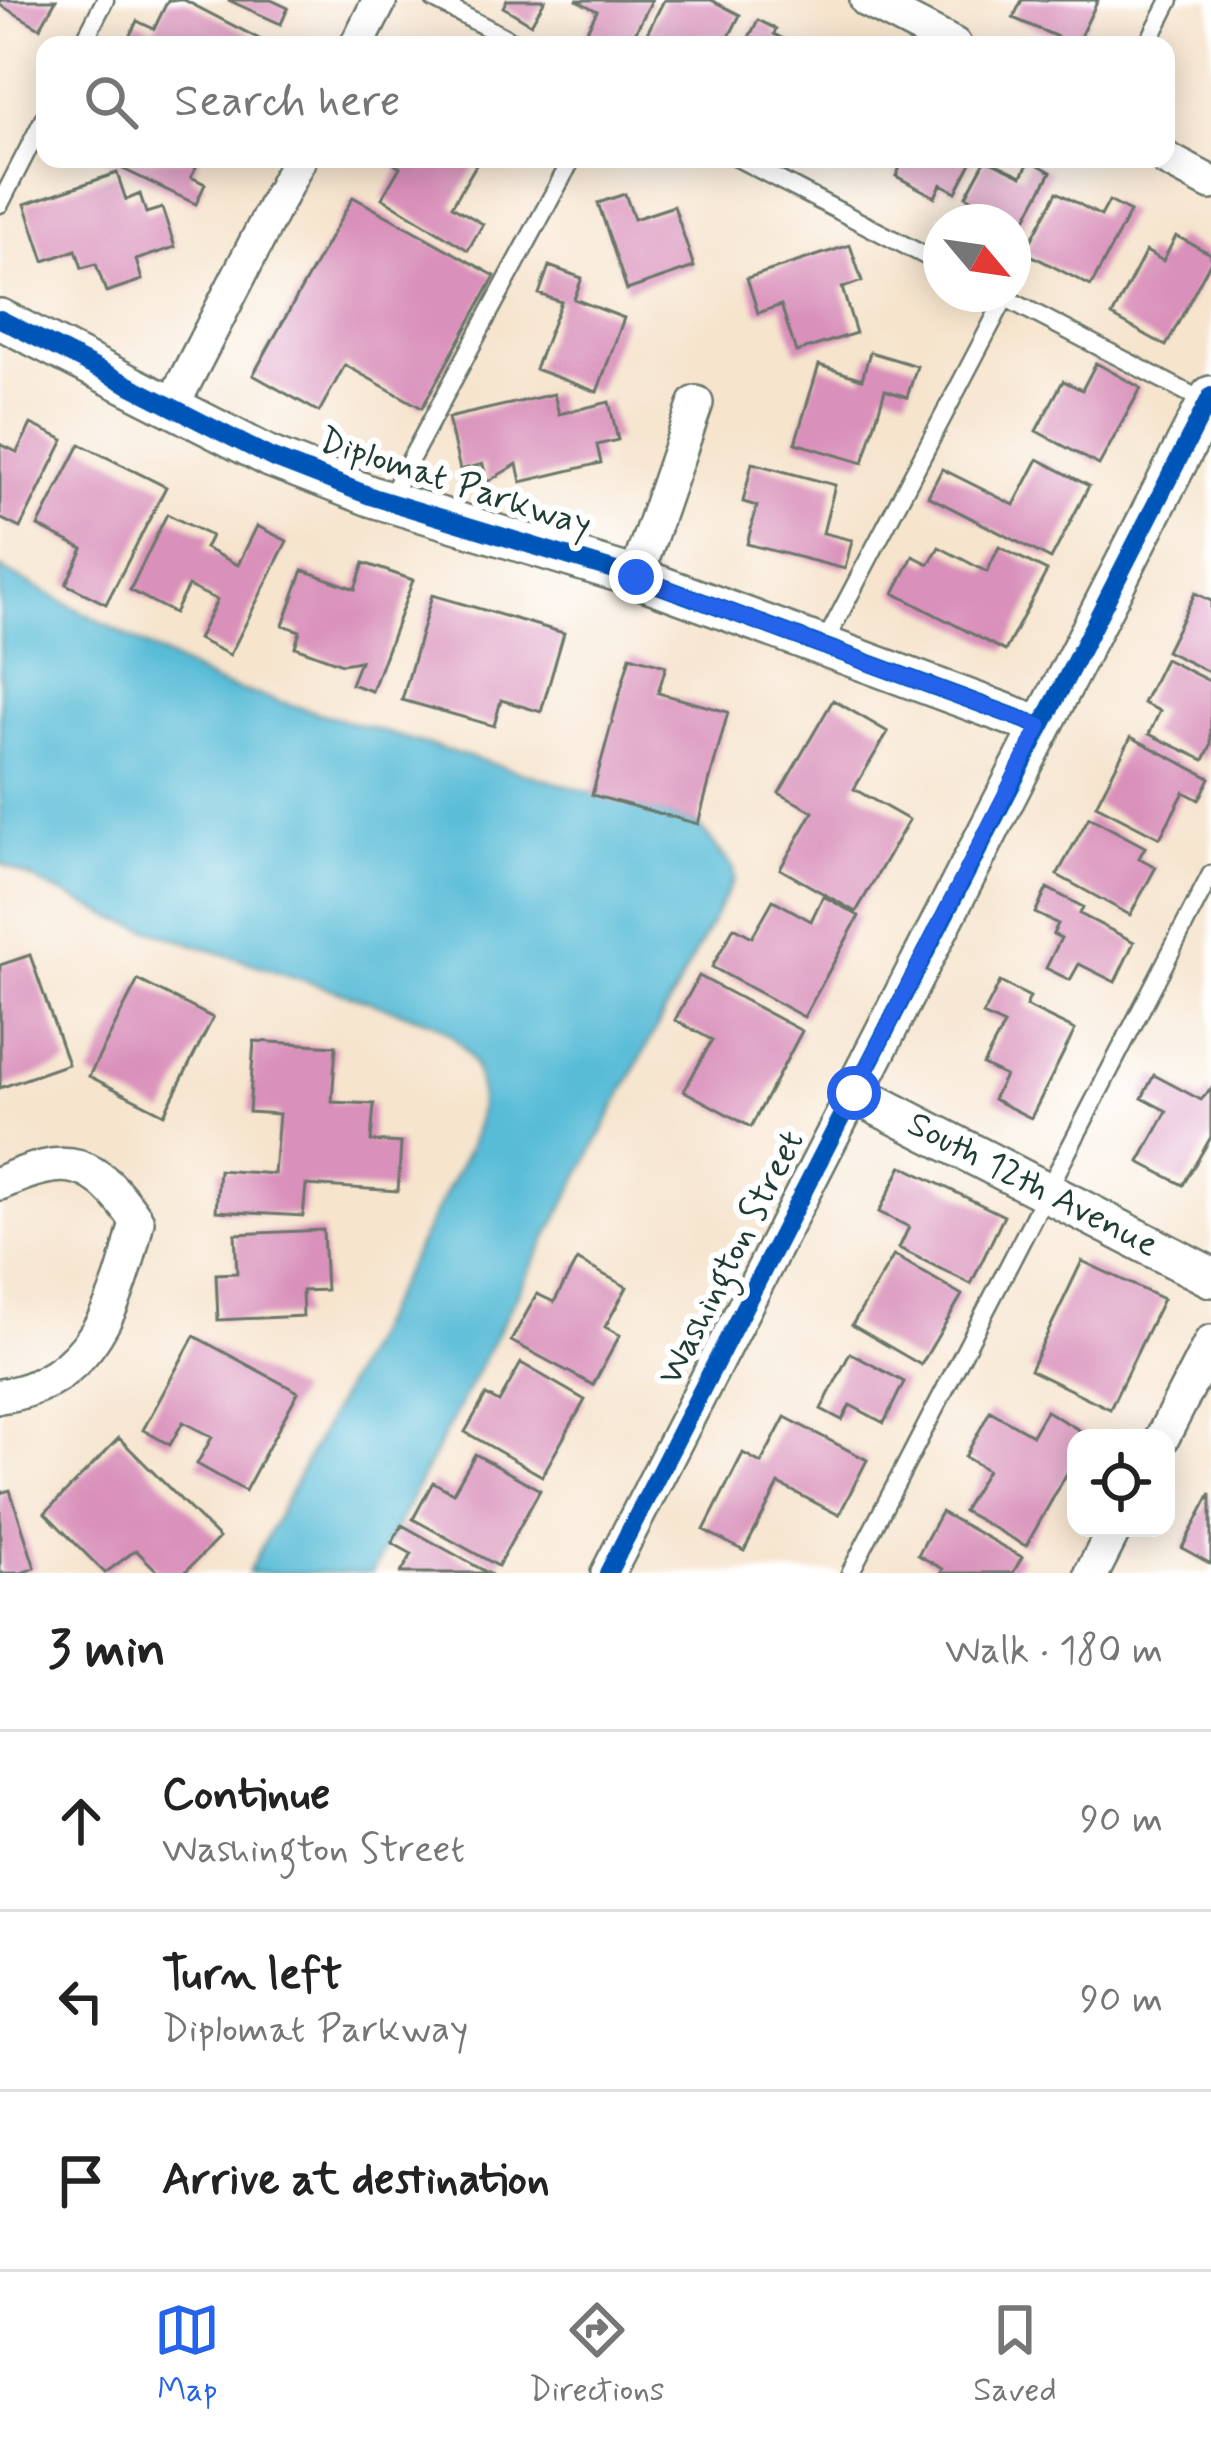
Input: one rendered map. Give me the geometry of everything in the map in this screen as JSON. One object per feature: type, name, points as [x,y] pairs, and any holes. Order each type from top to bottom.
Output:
[{"type":"street","points":[[362,36],[380,0]]},
{"type":"street","points":[[867,0],[926,13],[946,36]]},
{"type":"street","points":[[1175,164],[1211,183]]},
{"type":"street","points":[[172,406],[294,168]]},
{"type":"street","name":"Diplomat Parkway","points":[[0,319],[271,457],[388,501],[636,577],[1040,726]]},
{"type":"street","name":"Washington Street","points":[[608,1573],[1209,400]]},
{"type":"street","points":[[636,577],[695,403]]},
{"type":"street","name":"South 12th Avenue","points":[[854,1093],[1211,1277]]},
{"type":"street","points":[[0,1183],[24,1172],[74,1165],[110,1181],[136,1221],[122,1291],[100,1331],[66,1373],[0,1396]]},
{"type":"street","points":[[1167,1429],[1211,1342]]},
{"type":"street","points":[[1092,1573],[1110,1537]]},
{"type":"lane","points":[[87,36],[105,0]]},
{"type":"lane","points":[[434,0],[503,36]]},
{"type":"lane","points":[[1152,36],[1170,0]]},
{"type":"lane","points":[[0,204],[36,134]]},
{"type":"lane","points":[[388,501],[567,168]]},
{"type":"lane","points":[[756,168],[923,256]]},
{"type":"lane","points":[[1031,311],[1209,400]]},
{"type":"lane","points":[[824,646],[993,312]]},
{"type":"lane","points":[[850,1573],[1211,874]]},
{"type":"water","points":[[0,568],[216,683],[698,824],[733,868],[734,879],[372,1573],[248,1573],[469,1148],[479,1110],[478,1076],[463,1047],[432,1022],[116,919],[0,863]]},
{"type":"building","points":[[0,0],[56,0],[40,28],[0,5]]},
{"type":"building","points":[[168,0],[184,0],[254,36],[130,36],[137,21],[154,29]]},
{"type":"building","points":[[228,0],[271,0],[288,8],[281,24]]},
{"type":"building","points":[[507,0],[545,0],[531,24],[503,7]]},
{"type":"building","points":[[576,0],[652,0],[634,36],[584,36],[597,11]]},
{"type":"building","points":[[664,0],[711,0],[740,15],[730,36],[646,36]]},
{"type":"building","points":[[1022,0],[1098,0],[1080,36],[1055,36],[1013,18]]},
{"type":"building","points":[[758,20],[776,29],[778,36],[750,36]]},
{"type":"building","points":[[121,168],[196,168],[191,177],[205,184],[196,204]]},
{"type":"building","points":[[399,168],[474,168],[452,206],[483,224],[468,250],[382,198]]},
{"type":"building","points":[[900,168],[968,168],[956,192],[941,184],[935,197],[896,176]]},
{"type":"building","points":[[981,168],[1005,168],[1022,176],[1026,168],[1051,172],[1031,209],[1031,204],[981,204],[966,196]]},
{"type":"building","points":[[117,173],[126,200],[140,194],[146,213],[162,208],[175,247],[136,260],[142,280],[106,292],[96,264],[82,268],[76,250],[44,261],[25,204]]},
{"type":"building","points":[[1057,192],[1101,216],[1109,201],[1130,212],[1091,286],[1031,255],[1031,241]]},
{"type":"building","points":[[625,194],[634,219],[674,206],[694,267],[627,290],[598,203]]},
{"type":"building","points":[[353,197],[495,276],[422,408],[345,365],[319,412],[253,375]]},
{"type":"building","points":[[1176,236],[1211,254],[1211,261],[1166,346],[1112,316],[1146,251],[1163,261]]},
{"type":"building","points":[[850,245],[862,281],[842,288],[856,333],[796,352],[781,305],[758,313],[747,278]]},
{"type":"building","points":[[549,266],[582,278],[574,299],[624,318],[597,392],[535,369],[561,302],[539,294]]},
{"type":"building","points":[[870,352],[917,366],[907,397],[885,390],[863,463],[795,443],[819,365],[862,379]]},
{"type":"building","points":[[1096,363],[1141,388],[1099,465],[1036,431],[1063,381],[1082,390]]},
{"type":"building","points":[[554,394],[559,414],[609,402],[618,440],[597,445],[601,463],[521,482],[517,464],[487,482],[483,464],[460,470],[448,418]]},
{"type":"building","points":[[31,424],[64,440],[20,528],[0,518],[0,444],[17,452]]},
{"type":"building","points":[[80,444],[166,487],[106,604],[66,584],[83,549],[38,526]]},
{"type":"building","points":[[1038,459],[1089,486],[1051,559],[928,496],[942,469],[1014,505]]},
{"type":"building","points":[[752,463],[835,485],[823,533],[852,540],[845,569],[747,544],[757,506],[743,502]]},
{"type":"building","points":[[167,514],[211,536],[205,548],[238,565],[257,526],[287,541],[230,655],[198,639],[217,600],[188,586],[174,613],[130,590]]},
{"type":"building","points":[[939,547],[987,572],[999,547],[1047,571],[1005,651],[894,593],[913,556],[929,564]]},
{"type":"building","points":[[364,563],[413,580],[372,691],[351,684],[360,661],[342,664],[295,647],[300,631],[283,625],[303,570],[355,589]]},
{"type":"building","points":[[1195,593],[1211,601],[1211,673],[1166,651]]},
{"type":"building","points":[[432,595],[564,633],[541,712],[501,700],[494,726],[402,700]]},
{"type":"building","points":[[630,656],[666,666],[658,693],[728,712],[698,824],[592,795]]},
{"type":"building","points":[[1165,659],[1211,682],[1211,745],[1204,760],[1149,734],[1160,711],[1143,703]]},
{"type":"building","points":[[833,700],[888,732],[854,789],[909,820],[856,912],[780,869],[813,812],[779,793]]},
{"type":"building","points":[[1131,737],[1210,778],[1199,800],[1184,792],[1160,838],[1096,805]]},
{"type":"building","points":[[1089,817],[1145,847],[1139,858],[1156,867],[1130,915],[1057,875]]},
{"type":"building","points":[[1047,888],[1083,907],[1080,914],[1134,942],[1115,982],[1079,964],[1070,980],[1046,968],[1061,938],[1053,934],[1058,924],[1035,913]]},
{"type":"building","points":[[823,896],[859,916],[804,1017],[712,967],[734,927],[752,937],[773,900],[811,921]]},
{"type":"building","points":[[30,955],[68,1064],[0,1088],[0,965]]},
{"type":"building","points":[[699,976],[802,1031],[751,1127],[684,1091],[712,1040],[675,1020]]},
{"type":"building","points":[[138,980],[213,1018],[164,1114],[89,1076]]},
{"type":"building","points":[[1000,982],[1030,997],[1026,1006],[1075,1030],[1031,1118],[993,1099],[1005,1076],[983,1065],[1004,1025],[983,1015]]},
{"type":"building","points":[[254,1041],[336,1046],[332,1102],[374,1104],[371,1141],[401,1143],[398,1191],[306,1185],[303,1216],[216,1211],[219,1170],[274,1174],[279,1114],[249,1112]]},
{"type":"building","points":[[1154,1075],[1201,1100],[1211,1089],[1211,1137],[1183,1185],[1139,1162],[1167,1111],[1142,1098]]},
{"type":"building","points":[[902,1166],[1004,1216],[971,1284],[899,1248],[909,1227],[879,1212]]},
{"type":"building","points":[[323,1230],[326,1290],[302,1291],[303,1316],[218,1320],[216,1274],[237,1273],[235,1234]]},
{"type":"building","points":[[894,1255],[962,1295],[921,1365],[852,1325]]},
{"type":"building","points":[[577,1260],[627,1287],[605,1327],[620,1335],[593,1385],[511,1341],[537,1294],[554,1302]]},
{"type":"building","points":[[1082,1261],[1163,1299],[1110,1409],[1030,1370]]},
{"type":"building","points":[[194,1336],[298,1392],[245,1491],[197,1464],[212,1437],[183,1422],[170,1445],[143,1430]]},
{"type":"building","points":[[850,1353],[904,1382],[884,1423],[850,1405],[842,1420],[821,1409]]},
{"type":"building","points":[[521,1363],[585,1400],[542,1476],[465,1432],[486,1395],[499,1402]]},
{"type":"building","points":[[990,1411],[1032,1435],[1046,1411],[1078,1429],[1067,1429],[1067,1473],[1026,1546],[963,1511],[987,1470],[965,1457]]},
{"type":"building","points":[[785,1417],[867,1460],[839,1515],[779,1484],[744,1551],[704,1530],[743,1453],[761,1463]]},
{"type":"building","points":[[119,1438],[219,1538],[184,1573],[159,1573],[136,1550],[105,1573],[45,1513]]},
{"type":"building","points":[[475,1454],[540,1490],[498,1566],[413,1519],[433,1482],[453,1493]]},
{"type":"building","points":[[10,1490],[35,1568],[21,1573],[0,1573],[0,1493]]},
{"type":"building","points":[[1211,1493],[1211,1564],[1182,1548]]},
{"type":"building","points":[[941,1512],[1022,1557],[1013,1573],[941,1573],[943,1569],[918,1555]]},
{"type":"building","points":[[402,1525],[488,1573],[401,1573],[412,1554],[392,1543]]},
{"type":"cycle path","points":[[0,319],[270,457],[373,497],[636,577],[1040,726]]},
{"type":"cycle path","points":[[608,1573],[1211,396]]},
{"type":"route","points":[[636,577],[1040,726],[854,1093]]}]
